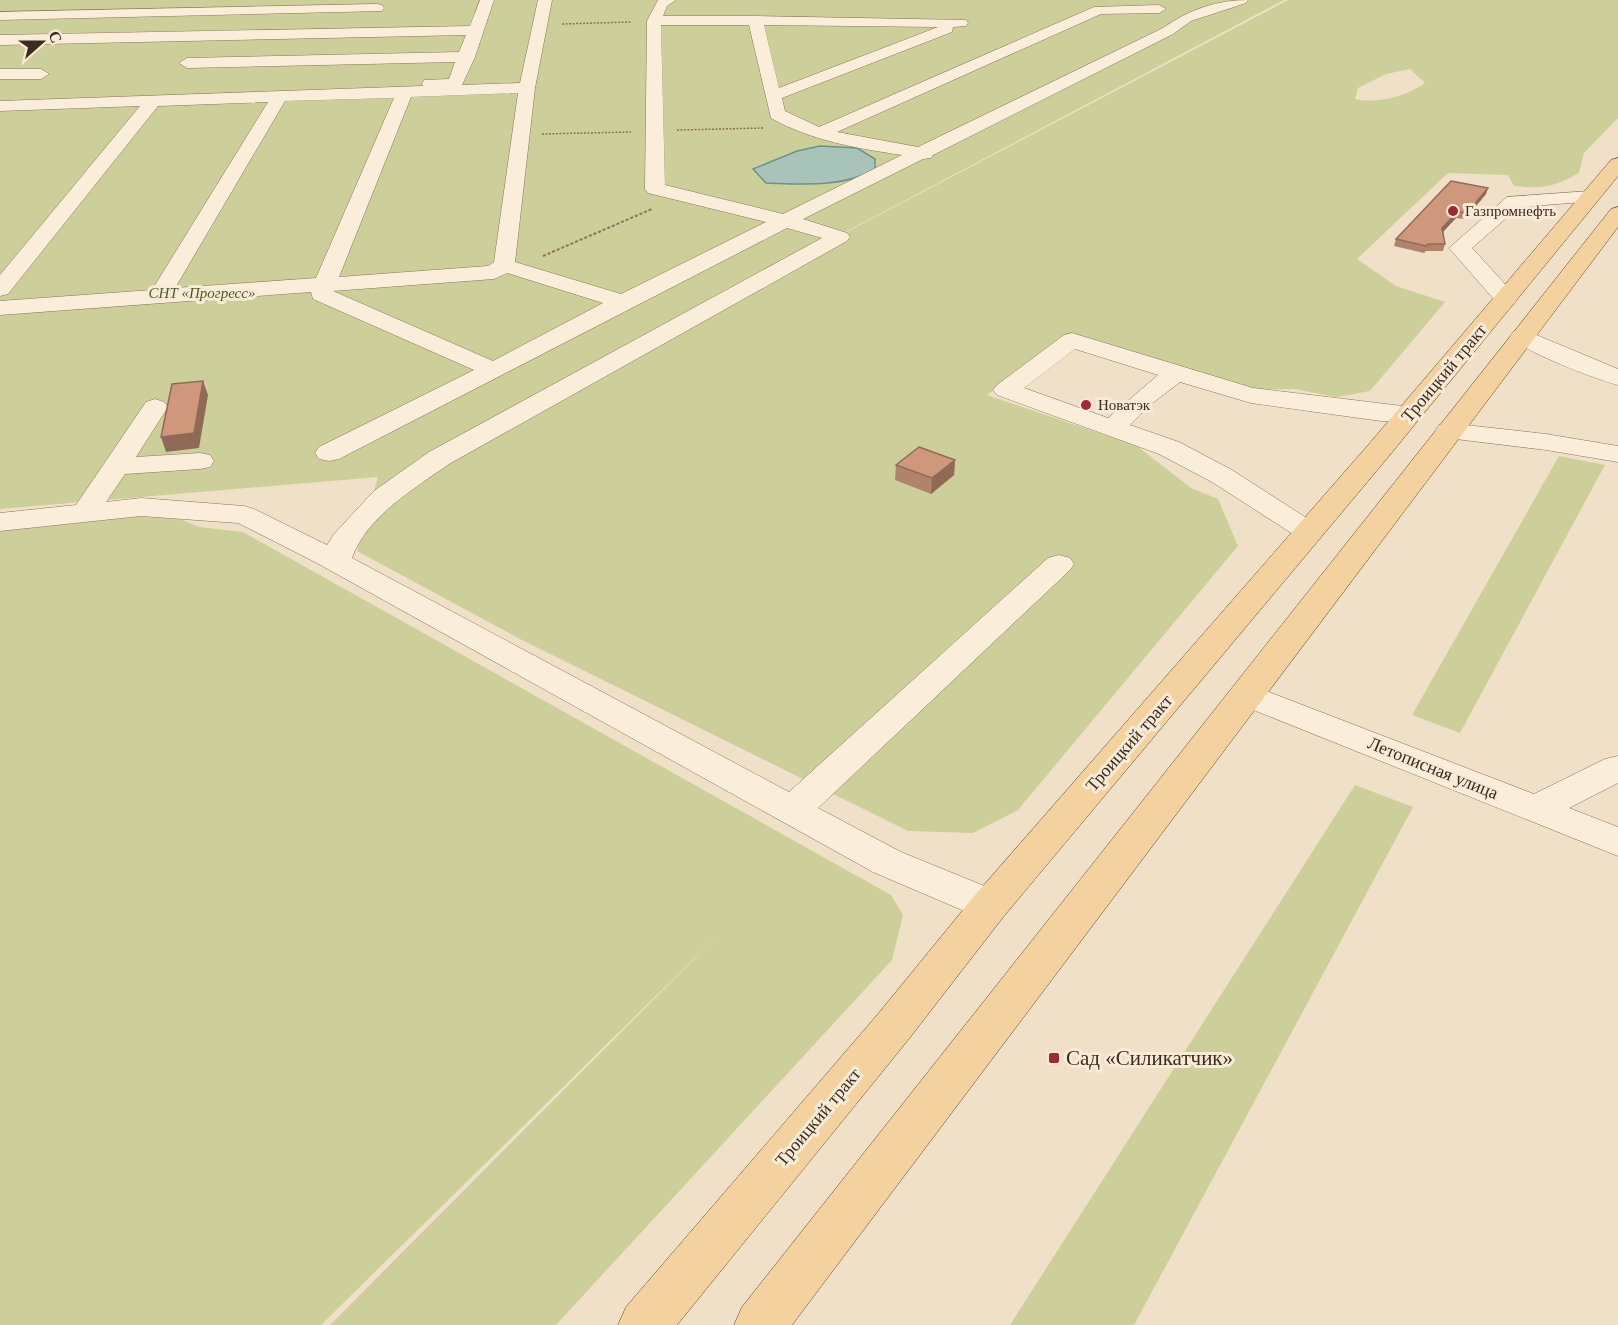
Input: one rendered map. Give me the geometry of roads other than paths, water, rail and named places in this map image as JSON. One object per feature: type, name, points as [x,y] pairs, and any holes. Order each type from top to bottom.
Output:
[{"type":"main road","name":"Троицкий тракт","points":[[760,1325],[1248,695],[1522,336],[1604,205],[1618,164]]},
{"type":"main road","name":"Троицкий тракт","points":[[644,1325],[888,1034],[990,905],[1506,299],[1604,205]]},
{"type":"street","points":[[0,98],[165,89],[455,84],[487,0]]},
{"type":"street","points":[[509,267],[527,88],[545,0]]},
{"type":"street","points":[[336,562],[344,540],[384,497],[439,458],[840,237],[787,221],[655,189],[654,21],[661,4],[669,0]]},
{"type":"street","points":[[329,453],[494,370],[622,302],[1168,31],[1186,18],[1241,0]]},
{"type":"street","points":[[0,16],[237,5],[377,8]]},
{"type":"street","points":[[0,289],[237,5]]},
{"type":"street","points":[[820,133],[1099,9],[1159,9]]},
{"type":"street","points":[[756,20],[777,114],[793,125],[820,133],[924,154]]},
{"type":"street","points":[[654,21],[961,23],[858,52],[773,96]]},
{"type":"street","points":[[846,21],[858,52]]},
{"type":"street","points":[[0,40],[476,30]]},
{"type":"street","points":[[188,63],[466,57]]},
{"type":"street","points":[[0,74],[41,74]]},
{"type":"street","points":[[0,106],[165,89],[280,96],[527,88]]},
{"type":"street","points":[[405,92],[321,294],[494,370]]},
{"type":"street","points":[[159,297],[280,96]]},
{"type":"street","points":[[1506,299],[1460,248],[1514,201],[1604,205]]},
{"type":"street","points":[[0,308],[494,272],[509,267],[622,302]]},
{"type":"street","points":[[1522,336],[1551,351],[1618,378]]},
{"type":"street","points":[[1309,532],[1222,476],[1169,448],[1006,390],[1072,340],[1251,395],[1381,413],[1410,414]]},
{"type":"street","points":[[1112,428],[1176,373]]},
{"type":"street","points":[[85,513],[155,406]]},
{"type":"street","points":[[1448,431],[1546,442],[1618,454]]},
{"type":"street","points":[[116,466],[200,461]]},
{"type":"street","points":[[0,522],[141,507],[244,515],[336,562],[887,862],[990,905]]},
{"type":"street","points":[[793,810],[1059,564]]},
{"type":"street","name":"Летописная улица","points":[[1248,695],[1618,842]]},
{"type":"street","points":[[1536,809],[1618,768]]},
{"type":"water","points":[[820,146],[857,148],[875,159],[875,169],[850,179],[808,184],[766,183],[753,169],[797,151]]},
{"type":"place","name":"Газпромнефть","points":[[1453,211]]},
{"type":"place","name":"Новатэк","points":[[1086,405]]},
{"type":"place","name":"Сад «Силикатчик»","points":[[1054,1058]]},
{"type":"park label","name":"СНТ «Прогресс»","points":[[202,293]]}]
